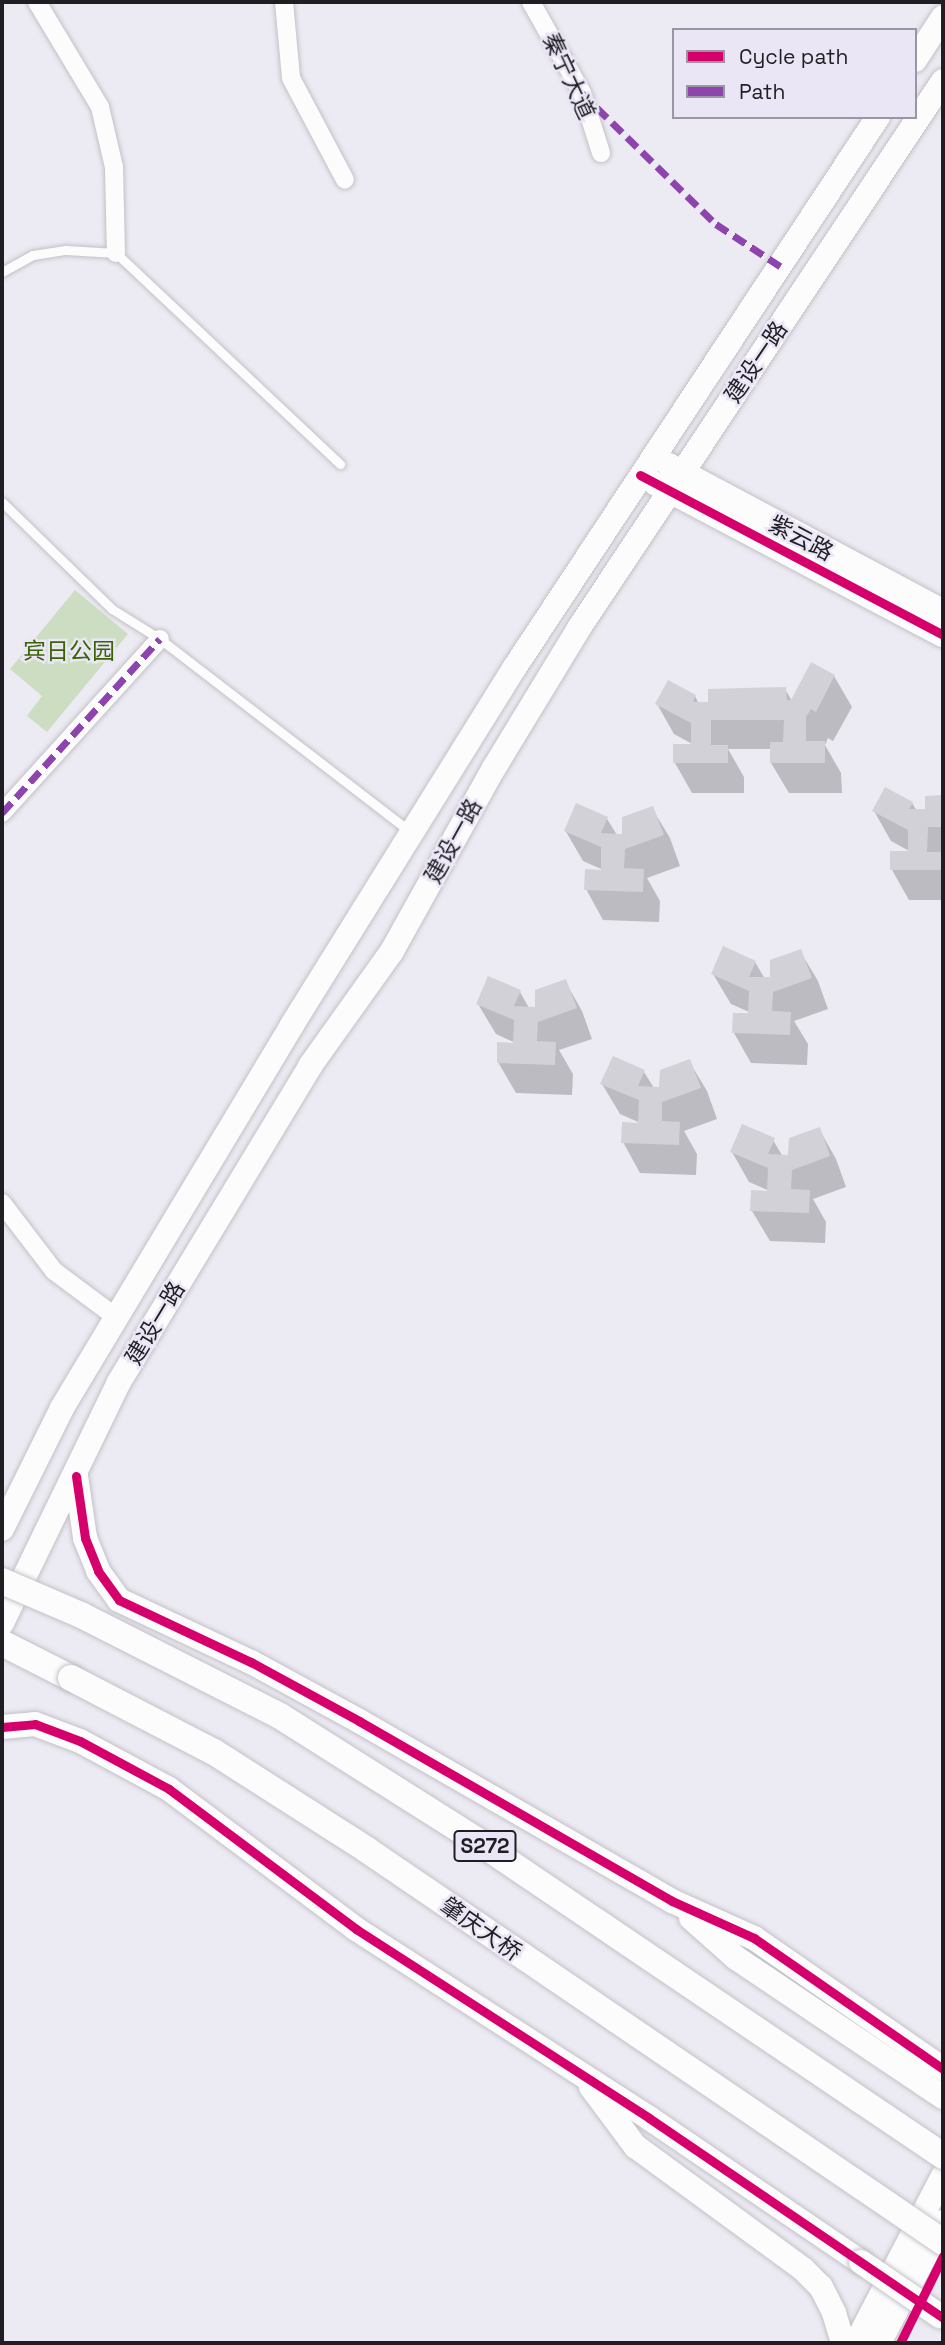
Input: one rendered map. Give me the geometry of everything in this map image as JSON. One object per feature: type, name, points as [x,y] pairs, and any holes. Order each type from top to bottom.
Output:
[{"type":"main road","name":"S272","points":[[2,1581],[80,1615],[280,1716],[476,1840],[943,2156]]},
{"type":"main road","name":"肇庆大桥","points":[[2,1643],[214,1752],[367,1850],[943,2242]]},
{"type":"main road","points":[[2,1651],[71,1678]]},
{"type":"street","points":[[37,2],[100,107],[114,167],[116,253]]},
{"type":"street","points":[[284,2],[291,78],[345,180]]},
{"type":"street","name":"秦宁大道","points":[[531,2],[582,93],[601,153]]},
{"type":"street","points":[[917,57],[943,17]]},
{"type":"street","name":"建设一路","points":[[2,1623],[120,1382],[310,1066],[392,951],[494,768],[579,628],[943,81]]},
{"type":"street","name":"建设一路","points":[[2,1529],[62,1408],[412,833],[647,466],[877,119]]},
{"type":"street","points":[[747,315],[774,335]]},
{"type":"street","name":"紫云路","points":[[647,466],[943,611]]},
{"type":"street","name":"紫云路","points":[[677,481],[943,635]]},
{"type":"street","points":[[2,813],[160,639]]},
{"type":"street","points":[[2,1203],[54,1271],[116,1317]]},
{"type":"street","points":[[76,1476],[85,1538],[98,1571],[119,1601],[251,1662],[335,1707],[672,1901],[754,1938],[943,2069]]},
{"type":"street","points":[[2,1727],[35,1724],[80,1741],[169,1789],[356,1928],[580,2073],[942,2317]]},
{"type":"street","points":[[672,1901],[736,1958],[943,2097]]},
{"type":"street","points":[[580,2073],[635,2146],[803,2269],[821,2287],[834,2313],[843,2343]]},
{"type":"street","points":[[856,2343],[943,2176]]},
{"type":"street","points":[[879,2343],[943,2222]]},
{"type":"lane","points":[[2,272],[33,256],[66,250],[116,253],[340,464]]},
{"type":"lane","points":[[2,502],[113,610],[160,639],[412,833]]},
{"type":"green space","name":"宾日公园","points":[[75,590],[128,634],[47,732],[27,716],[42,696],[10,669]]},
{"type":"building","points":[[811,662],[835,675],[816,712],[811,709],[806,717],[806,741],[825,741],[825,763],[770,763],[770,742],[783,742],[784,720],[711,720],[711,745],[728,745],[728,763],[673,763],[673,744],[691,744],[691,723],[655,704],[668,680],[696,695],[693,702],[708,702],[708,689],[786,687],[787,700],[791,700]]},
{"type":"building","points":[[885,787],[913,802],[909,809],[925,809],[925,796],[943,795],[943,827],[928,827],[927,852],[943,852],[943,870],[890,870],[890,851],[908,851],[908,830],[872,811]]},
{"type":"building","points":[[576,803],[608,817],[601,833],[622,834],[622,817],[653,806],[664,835],[625,849],[624,868],[644,869],[643,892],[584,890],[585,869],[601,870],[601,847],[564,831]]},
{"type":"building","points":[[723,946],[756,961],[749,977],[770,977],[770,960],[801,949],[812,978],[773,992],[772,1011],[791,1012],[790,1035],[732,1033],[733,1013],[748,1013],[749,991],[711,974]]},
{"type":"building","points":[[488,976],[521,990],[514,1006],[535,1007],[535,990],[566,979],[577,1008],[538,1022],[537,1041],[556,1042],[555,1065],[497,1063],[497,1042],[513,1043],[514,1020],[476,1004]]},
{"type":"building","points":[[613,1056],[645,1070],[638,1086],[659,1087],[660,1070],[690,1059],[701,1088],[662,1102],[662,1121],[680,1122],[679,1145],[621,1143],[622,1122],[638,1123],[639,1100],[600,1084]]},
{"type":"building","points":[[742,1124],[775,1138],[768,1154],[788,1155],[789,1138],[820,1127],[830,1156],[792,1170],[791,1189],[810,1190],[809,1213],[750,1211],[751,1190],[767,1191],[768,1168],[730,1152]]},
{"type":"marked path","points":[[582,93],[716,224],[780,266]]},
{"type":"marked path","points":[[2,813],[160,639]]},
{"type":"cycle path","points":[[640,475],[943,635]]},
{"type":"cycle path","points":[[76,1476],[85,1538],[98,1571],[119,1600],[251,1662],[672,1901],[754,1938],[943,2069]]},
{"type":"cycle path","points":[[2,1727],[35,1724],[80,1741],[169,1789],[356,1929],[649,2118],[943,2318]]},
{"type":"cycle path","points":[[900,2343],[943,2256]]}]
